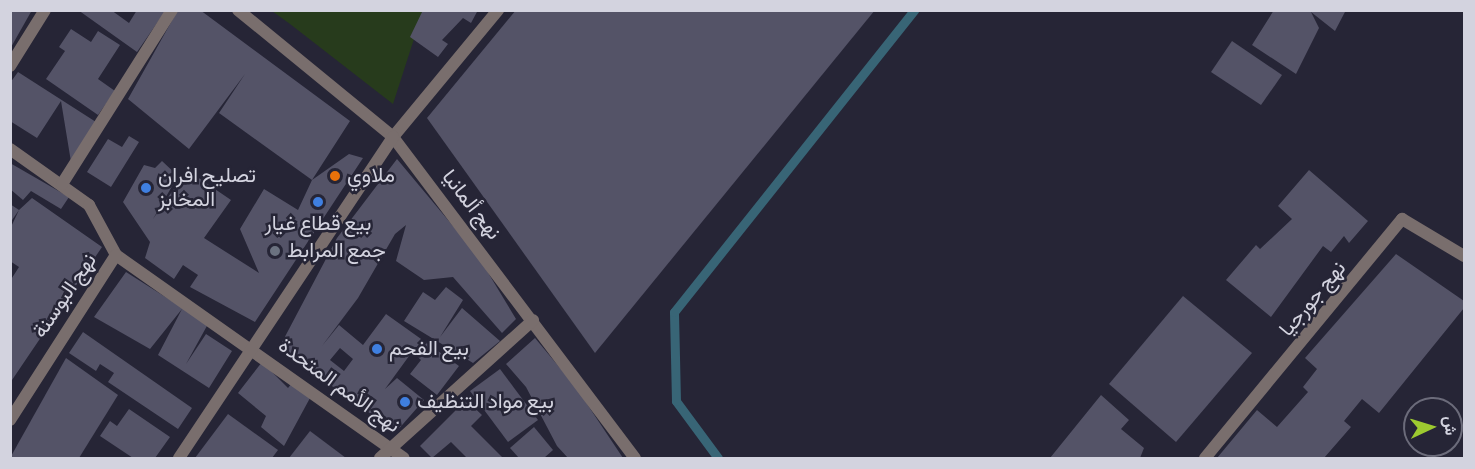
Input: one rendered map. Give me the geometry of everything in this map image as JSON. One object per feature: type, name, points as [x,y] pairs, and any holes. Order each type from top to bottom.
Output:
[{"type":"street","points":[[10,66],[45,10]]},
{"type":"street","points":[[62,184],[172,10]]},
{"type":"street","name":"نهج ألمانيا","points":[[238,10],[393,137],[533,320],[635,459]]},
{"type":"street","points":[[179,459],[250,345],[393,137],[498,10]]},
{"type":"street","points":[[10,149],[89,205],[116,255]]},
{"type":"street","name":"نهج جورجيا","points":[[1205,459],[1402,219],[1464,256]]},
{"type":"street","name":"نهج الأمم المتحدة","points":[[116,255],[250,345],[404,459]]},
{"type":"street","name":"نهج البوسنة","points":[[10,420],[116,255]]},
{"type":"street","points":[[380,459],[389,446],[533,320]]},
{"type":"green space","points":[[272,11],[423,11],[393,104],[290,24]]},
{"type":"building","points":[[10,10],[32,10],[10,49]]},
{"type":"building","points":[[78,10],[111,10],[129,23],[137,10],[166,10],[137,52]]},
{"type":"building","points":[[178,10],[200,10],[350,121],[312,180],[219,113],[245,74],[189,149],[128,99]]},
{"type":"building","points":[[423,10],[478,10],[471,23],[463,18],[442,40],[448,44],[438,57],[410,37]]},
{"type":"building","points":[[516,10],[875,10],[595,353],[427,118]]},
{"type":"building","points":[[1274,10],[1346,10],[1335,31],[1311,12],[1319,28],[1296,74],[1252,45]]},
{"type":"building","points":[[71,29],[91,42],[98,31],[120,45],[98,79],[115,91],[98,115],[46,79],[65,51],[59,47]]},
{"type":"building","points":[[1232,41],[1282,75],[1261,105],[1211,72]]},
{"type":"building","points":[[18,72],[96,122],[71,162],[61,101],[37,138],[10,121],[10,83]]},
{"type":"building","points":[[129,136],[139,142],[111,187],[87,172],[108,139],[122,147]]},
{"type":"building","points":[[349,154],[363,158],[255,322],[190,287],[198,275],[183,265],[174,279],[145,258],[150,242],[123,202],[144,165],[155,168],[162,161],[178,176],[153,219],[187,170],[231,200],[204,238],[259,273],[240,229],[264,189],[298,210],[312,180]]},
{"type":"building","points":[[397,159],[478,256],[516,319],[502,333],[453,277],[424,280],[396,261],[406,225],[395,234],[358,298],[322,346],[339,325],[363,345],[386,314],[459,366],[437,395],[410,374],[421,360],[412,352],[385,389],[397,378],[424,400],[396,432],[279,348],[337,238]],"holes":[[[340,348],[353,359],[344,371],[330,360]]]},
{"type":"building","points":[[10,163],[69,197],[61,209],[31,191],[23,200],[10,189]]},
{"type":"building","points":[[1309,170],[1368,221],[1349,243],[1344,236],[1331,252],[1323,246],[1271,317],[1226,280],[1256,245],[1260,249],[1292,219],[1278,206]]},
{"type":"building","points":[[32,198],[102,247],[10,383],[10,281],[19,267],[10,261],[10,229],[19,210]]},
{"type":"building","points":[[10,204],[19,210],[10,223]]},
{"type":"building","points":[[1396,254],[1464,301],[1464,308],[1379,413],[1362,399],[1344,421],[1351,427],[1324,458],[1217,458],[1257,410],[1277,427],[1308,392],[1303,387],[1317,369],[1305,358]]},
{"type":"building","points":[[126,272],[208,324],[186,364],[206,334],[232,351],[209,388],[158,355],[182,309],[150,349],[94,317]]},
{"type":"building","points":[[446,287],[463,300],[440,337],[462,308],[500,341],[473,363],[404,321],[423,292],[435,300]]},
{"type":"building","points":[[1183,296],[1252,353],[1176,442],[1109,384]]},
{"type":"building","points":[[83,332],[192,408],[178,429],[108,382],[114,373],[100,364],[96,371],[69,353]]},
{"type":"building","points":[[535,338],[575,386],[623,458],[568,458],[557,446],[526,387],[506,364]]},
{"type":"building","points":[[66,358],[118,395],[79,458],[10,458]]},
{"type":"building","points":[[262,362],[288,388],[292,383],[310,398],[284,446],[261,427],[266,416],[238,393]]},
{"type":"building","points":[[500,369],[538,420],[508,442],[470,391]]},
{"type":"building","points":[[1101,395],[1129,420],[1121,429],[1144,448],[1140,458],[1050,458]]},
{"type":"building","points":[[466,400],[482,415],[471,426],[503,458],[467,458],[451,442],[432,458],[420,446]]},
{"type":"building","points":[[129,409],[170,437],[155,458],[133,458],[100,436],[110,421],[117,426]]},
{"type":"building","points":[[228,414],[278,450],[272,458],[195,458]]},
{"type":"building","points":[[534,427],[553,450],[544,458],[519,458],[510,448]]},
{"type":"building","points":[[310,431],[346,458],[289,458]]},
{"type":"waterway","points":[[718,458],[676,401],[674,312],[914,10]]},
{"type":"place","name":"ملاوي","points":[[335,176]]},
{"type":"place","name":"تصليح افران المخابز","points":[[146,188]]},
{"type":"place","name":"بيع قطاع غيار","points":[[318,202]]},
{"type":"place","name":"جمع المرابط","points":[[275,251]]},
{"type":"place","name":"بيع الفحم","points":[[377,349]]},
{"type":"place","name":"بيع مواد التنظيف","points":[[405,402]]}]
